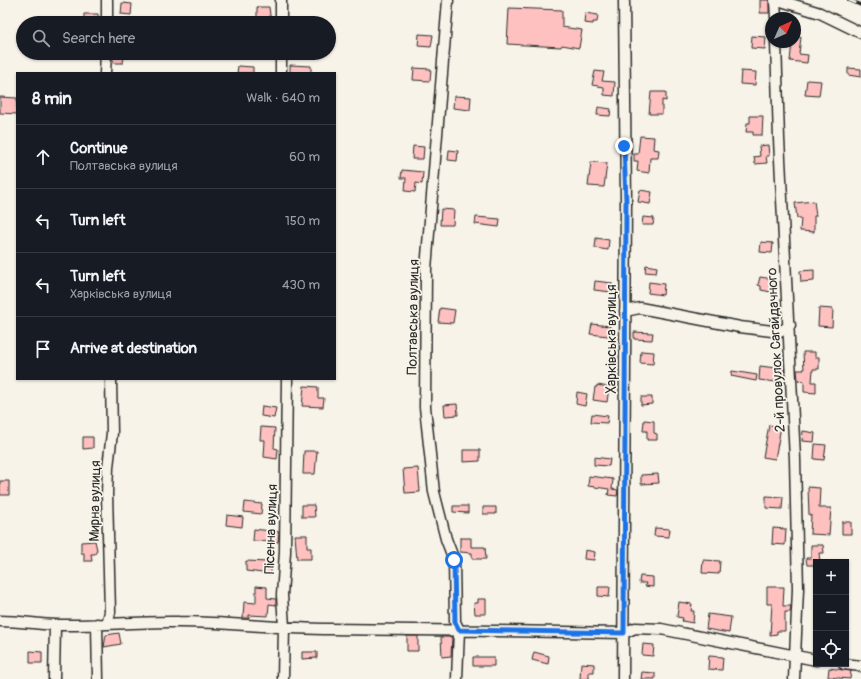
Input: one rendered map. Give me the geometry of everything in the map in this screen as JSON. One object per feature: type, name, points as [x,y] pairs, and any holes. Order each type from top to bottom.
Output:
[{"type":"street","points":[[107,0],[107,16]]},
{"type":"street","points":[[281,0],[281,16]]},
{"type":"street","name":"Полтавська вулиця","points":[[448,0],[426,269],[425,407],[434,492],[444,532],[454,560],[455,622],[459,630],[457,679]]},
{"type":"street","name":"Харківська вулиця","points":[[623,679],[625,311],[624,0]]},
{"type":"street","points":[[776,12],[777,0],[820,13],[861,33]]},
{"type":"street","name":"2-й провулок Сагайдачного","points":[[776,48],[779,139],[790,325],[797,538],[798,589],[794,679]]},
{"type":"street","points":[[105,72],[106,60]]},
{"type":"street","points":[[281,60],[281,72]]},
{"type":"street","points":[[625,311],[640,308],[740,327],[780,332],[790,325]]},
{"type":"street","name":"Мирна вулиця","points":[[107,624],[110,612],[108,480],[112,433],[111,380]]},
{"type":"street","name":"Пісенна вулиця","points":[[283,679],[284,627],[282,595],[285,552],[287,380]]},
{"type":"street","points":[[0,621],[28,621],[55,625],[184,622],[330,629],[624,633],[635,628],[661,629],[794,657],[813,660]]},
{"type":"street","points":[[96,624],[98,679]]},
{"type":"street","points":[[54,679],[55,625]]},
{"type":"street","points":[[849,665],[861,666]]},
{"type":"building","points":[[760,0],[769,0],[769,12],[760,13]]},
{"type":"building","points":[[122,3],[132,4],[131,15],[121,14]]},
{"type":"building","points":[[257,7],[269,7],[270,16],[257,16]]},
{"type":"building","points":[[509,8],[562,10],[562,27],[582,30],[579,48],[562,45],[561,47],[507,44]]},
{"type":"building","points":[[585,13],[598,15],[597,22],[593,22],[593,24],[584,23]]},
{"type":"building","points":[[84,14],[98,14],[98,16],[84,16]]},
{"type":"building","points":[[419,34],[433,35],[431,47],[418,46]]},
{"type":"building","points":[[752,36],[765,37],[765,49],[751,48]]},
{"type":"building","points":[[791,48],[800,48],[799,54],[808,55],[807,63],[790,61]]},
{"type":"building","points":[[113,60],[124,60],[123,63],[113,63]]},
{"type":"building","points":[[290,65],[311,66],[311,72],[290,72]]},
{"type":"building","points":[[238,66],[253,67],[253,72],[237,72]]},
{"type":"building","points":[[414,68],[431,69],[430,81],[413,80]]},
{"type":"building","points":[[848,68],[861,69],[861,77],[848,75]]},
{"type":"building","points":[[595,71],[604,72],[602,81],[615,82],[614,96],[604,95],[604,87],[592,85]]},
{"type":"building","points":[[741,71],[756,72],[755,85],[740,84]]},
{"type":"building","points":[[807,80],[821,81],[819,96],[805,95]]},
{"type":"building","points":[[651,92],[666,92],[666,101],[662,100],[662,114],[649,114]]},
{"type":"building","points":[[454,96],[471,97],[470,110],[453,108]]},
{"type":"building","points":[[0,97],[16,98],[16,114],[0,113]]},
{"type":"building","points":[[598,107],[611,109],[610,116],[597,115]]},
{"type":"building","points":[[750,116],[763,116],[762,135],[753,135],[753,132],[746,132],[747,123],[750,123]]},
{"type":"building","points":[[640,136],[654,137],[653,149],[659,150],[658,158],[650,158],[649,173],[637,171],[638,161],[634,161],[634,154],[638,154]]},
{"type":"building","points":[[768,145],[769,156],[766,156],[767,163],[755,164],[754,157],[760,156],[759,146]]},
{"type":"building","points":[[413,146],[424,147],[423,159],[412,159]]},
{"type":"building","points":[[449,150],[458,151],[457,161],[448,160]]},
{"type":"building","points":[[591,162],[607,163],[604,187],[588,186]]},
{"type":"building","points":[[402,170],[423,172],[422,184],[416,183],[415,192],[405,191],[406,178],[401,178]]},
{"type":"building","points":[[640,190],[652,192],[650,204],[638,202]]},
{"type":"building","points":[[814,201],[816,216],[814,216],[814,232],[800,231],[801,218],[797,218],[795,203]]},
{"type":"building","points":[[441,209],[454,210],[453,225],[440,225]]},
{"type":"building","points":[[476,217],[500,219],[499,227],[475,224]]},
{"type":"building","points":[[643,217],[654,218],[653,225],[642,225]]},
{"type":"building","points":[[596,238],[609,240],[608,250],[595,248]]},
{"type":"building","points":[[761,242],[773,243],[772,253],[760,252]]},
{"type":"building","points":[[646,265],[657,267],[656,273],[645,272]]},
{"type":"building","points":[[814,270],[814,281],[801,282],[800,271]]},
{"type":"building","points":[[760,277],[773,279],[771,292],[761,290],[761,286],[758,285]]},
{"type":"building","points":[[595,281],[612,283],[611,292],[594,290]]},
{"type":"building","points":[[649,282],[664,284],[663,295],[648,293]]},
{"type":"building","points":[[440,308],[455,310],[453,323],[438,322]]},
{"type":"building","points":[[819,308],[833,309],[832,327],[818,326]]},
{"type":"building","points":[[592,324],[610,326],[608,336],[590,334]]},
{"type":"building","points":[[634,332],[653,333],[652,340],[634,339]]},
{"type":"building","points":[[641,351],[654,352],[653,364],[640,363]]},
{"type":"building","points":[[803,352],[815,352],[815,357],[819,357],[819,369],[813,369],[812,382],[816,382],[816,393],[804,392],[804,381],[798,380],[797,370],[804,370]]},
{"type":"building","points":[[760,366],[784,369],[785,383],[759,380]]},
{"type":"building","points":[[732,371],[757,375],[756,381],[731,376]]},
{"type":"building","points":[[597,385],[609,387],[607,402],[593,400],[595,387],[597,387]]},
{"type":"building","points":[[304,386],[318,387],[318,398],[324,398],[323,407],[302,406]]},
{"type":"building","points":[[577,392],[587,394],[585,406],[576,404]]},
{"type":"building","points":[[641,397],[652,397],[652,404],[641,405]]},
{"type":"building","points":[[457,404],[458,415],[445,416],[444,405]]},
{"type":"building","points":[[262,406],[276,408],[274,418],[261,416]]},
{"type":"building","points":[[592,414],[608,416],[607,423],[591,422]]},
{"type":"building","points":[[644,420],[654,421],[654,433],[657,434],[657,440],[647,440],[647,431],[643,431]]},
{"type":"building","points":[[769,425],[781,427],[775,459],[763,457]]},
{"type":"building","points":[[261,427],[275,428],[274,448],[278,449],[277,459],[264,457],[265,440],[260,440]]},
{"type":"building","points":[[803,431],[815,433],[814,442],[802,441]]},
{"type":"building","points":[[83,437],[93,437],[93,448],[83,449]]},
{"type":"building","points":[[815,444],[826,445],[824,460],[814,459]]},
{"type":"building","points":[[463,450],[480,450],[480,461],[463,462]]},
{"type":"building","points":[[304,451],[317,451],[315,474],[303,474]]},
{"type":"building","points":[[594,457],[610,459],[609,466],[594,465]]},
{"type":"building","points":[[418,468],[420,492],[405,493],[403,469]]},
{"type":"building","points":[[658,474],[659,483],[641,484],[641,475]]},
{"type":"building","points":[[589,476],[613,479],[612,489],[618,490],[617,496],[608,495],[609,489],[588,486]]},
{"type":"building","points":[[0,481],[9,481],[9,495],[0,495]]},
{"type":"building","points":[[808,487],[820,488],[819,508],[831,508],[829,535],[810,534],[811,515],[809,515]]},
{"type":"building","points":[[766,496],[783,497],[782,509],[766,508]]},
{"type":"building","points":[[245,502],[262,504],[261,514],[244,512]]},
{"type":"building","points":[[302,505],[314,505],[315,517],[302,517]]},
{"type":"building","points":[[453,506],[468,506],[468,513],[453,512]]},
{"type":"building","points":[[483,507],[496,507],[496,514],[483,514]]},
{"type":"building","points":[[227,515],[243,517],[242,527],[226,525]]},
{"type":"building","points":[[842,522],[851,522],[851,534],[842,534]]},
{"type":"building","points":[[655,528],[670,529],[669,537],[654,536]]},
{"type":"building","points":[[773,528],[786,529],[785,545],[772,544]]},
{"type":"building","points":[[254,529],[279,532],[278,542],[253,541]]},
{"type":"building","points":[[295,535],[307,535],[307,548],[311,548],[311,559],[297,559]]},
{"type":"building","points":[[460,538],[471,538],[471,547],[485,547],[486,559],[472,559],[472,553],[460,552]]},
{"type":"building","points":[[95,541],[97,550],[95,554],[91,554],[92,561],[84,561],[84,553],[81,553],[81,542]]},
{"type":"building","points":[[811,545],[823,545],[824,553],[819,553],[820,559],[813,559],[813,565],[807,565],[806,558],[811,558]]},
{"type":"building","points":[[585,550],[595,552],[594,560],[584,559]]},
{"type":"building","points":[[703,560],[720,561],[719,574],[702,573]]},
{"type":"building","points":[[246,561],[268,562],[268,566],[271,566],[271,574],[246,571]]},
{"type":"building","points":[[640,576],[653,577],[653,587],[645,586],[646,583],[639,583]]},
{"type":"building","points":[[256,586],[267,587],[267,598],[276,599],[276,605],[269,604],[268,616],[249,615],[249,618],[243,618],[244,602],[256,603]]},
{"type":"building","points":[[598,587],[610,587],[609,597],[598,596]]},
{"type":"building","points":[[767,587],[784,587],[783,606],[791,606],[790,612],[785,612],[785,631],[777,631],[777,634],[770,635],[772,604],[767,604]]},
{"type":"building","points":[[478,599],[486,599],[486,614],[475,614],[474,603],[478,603]]},
{"type":"building","points":[[679,602],[692,604],[691,611],[694,611],[693,623],[682,621],[683,618],[677,617]]},
{"type":"building","points":[[708,614],[731,617],[729,633],[706,629]]},
{"type":"building","points":[[119,633],[121,644],[104,647],[106,635]]},
{"type":"building","points":[[407,636],[418,636],[418,651],[407,651]]},
{"type":"building","points":[[441,637],[452,637],[451,656],[442,657]]},
{"type":"building","points":[[643,644],[654,645],[653,656],[642,655]]},
{"type":"building","points":[[30,651],[42,652],[42,663],[30,663]]},
{"type":"building","points":[[302,652],[317,652],[317,658],[302,659]]},
{"type":"building","points":[[534,652],[549,656],[548,664],[532,660]]},
{"type":"building","points":[[709,656],[723,657],[722,670],[708,669]]},
{"type":"building","points":[[473,657],[494,657],[494,666],[473,666]]},
{"type":"building","points":[[581,663],[594,664],[594,672],[589,672],[589,679],[580,679]]},
{"type":"building","points":[[829,668],[851,671],[850,679],[828,677]]},
{"type":"building","points":[[642,672],[655,673],[655,679],[641,679]]},
{"type":"railway","points":[[849,0],[861,5]]},
{"type":"route","points":[[454,560],[456,583],[455,622],[459,630],[624,633],[626,202],[624,146]]}]
